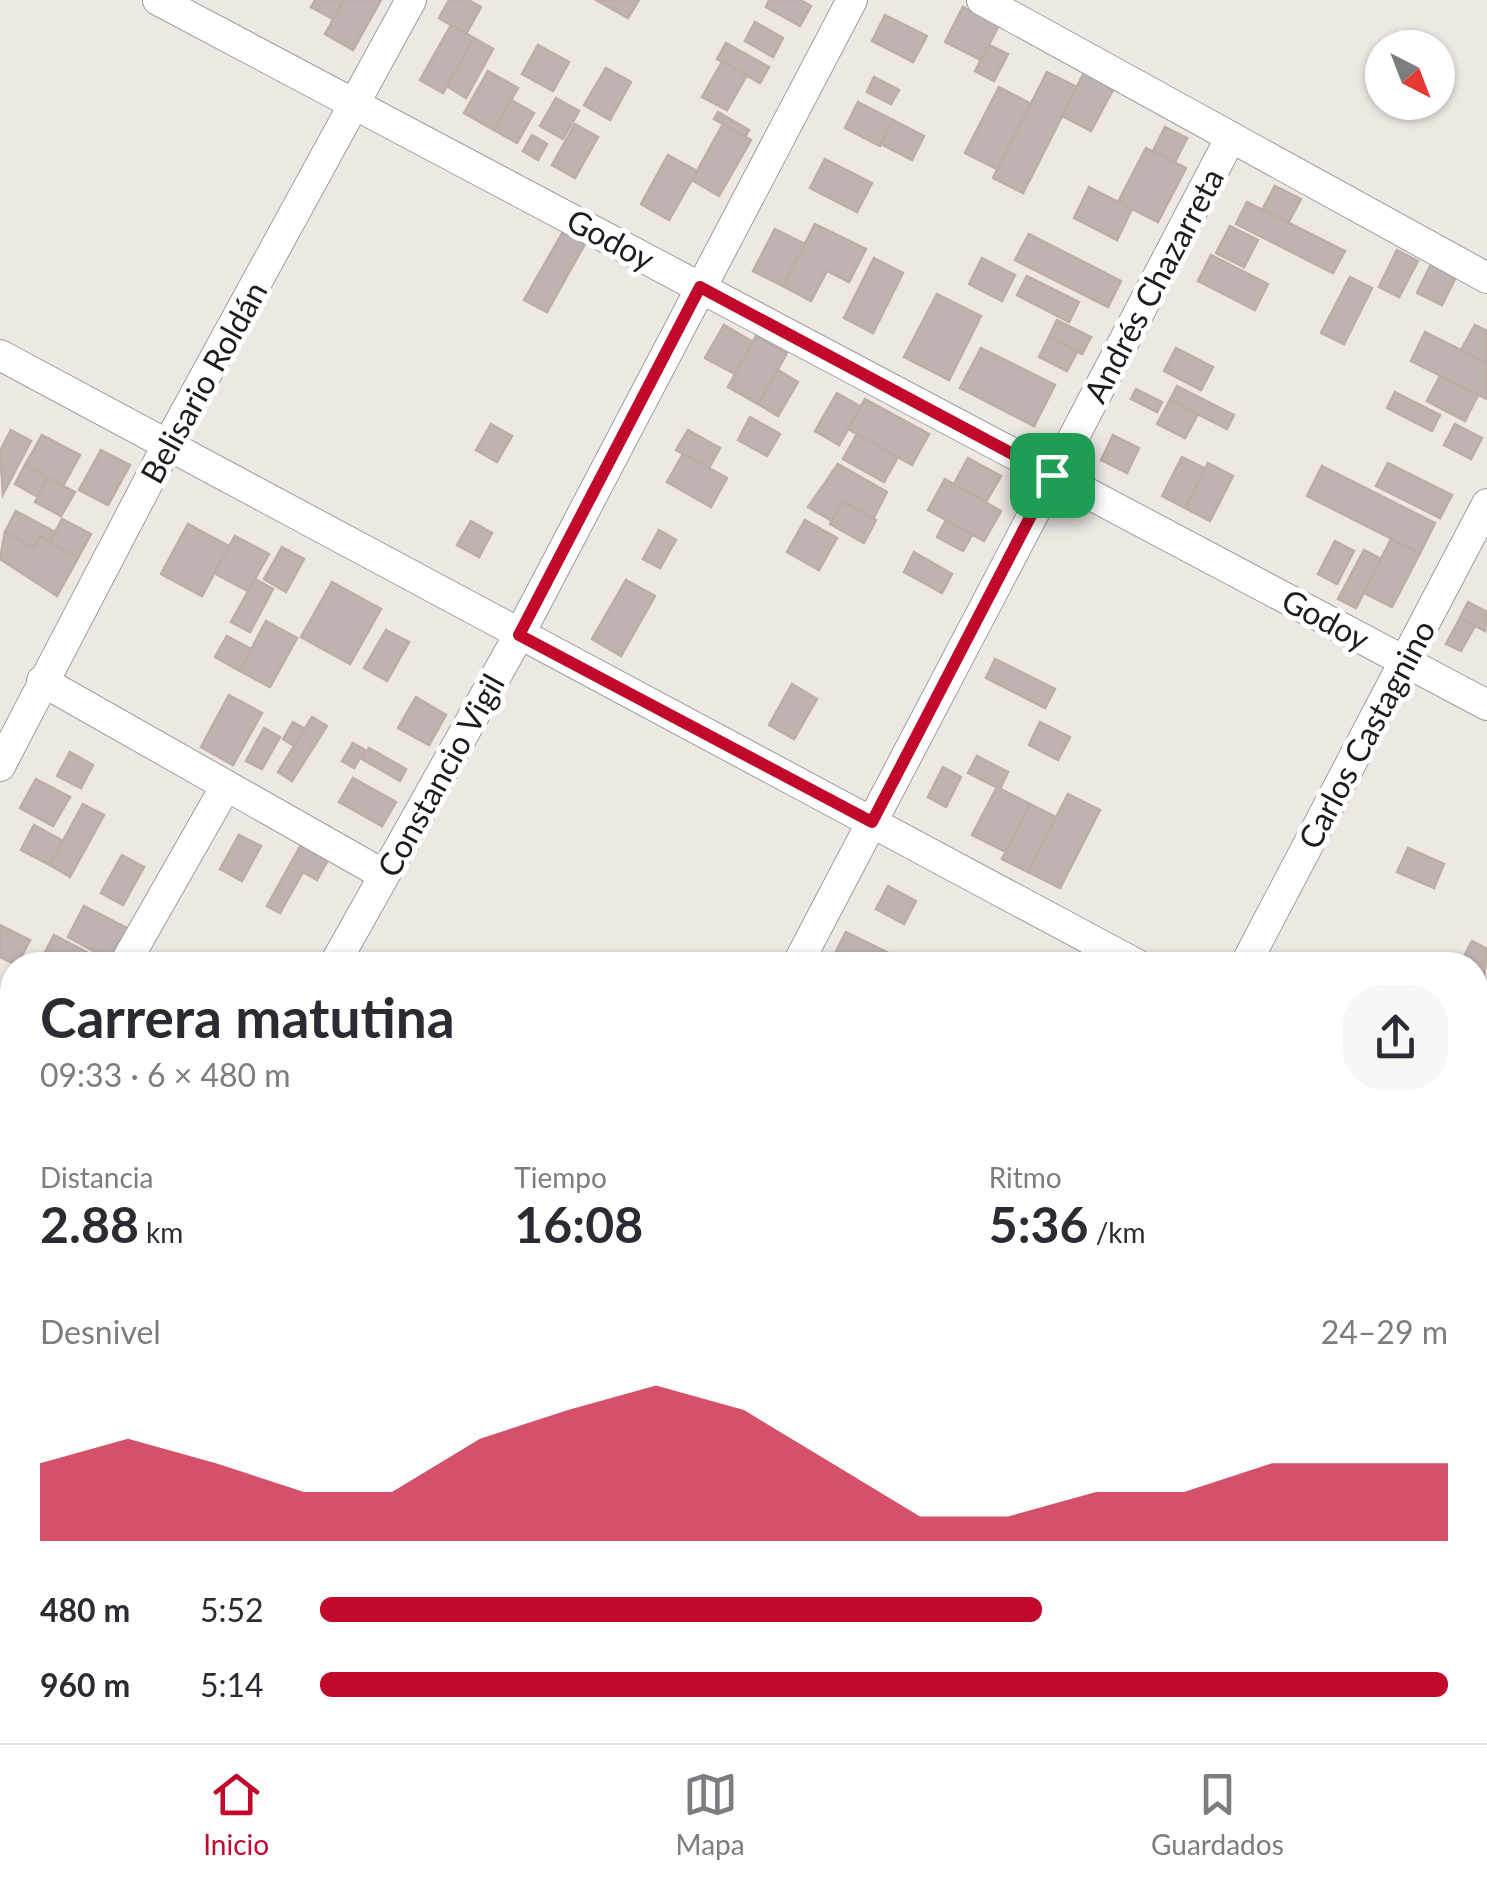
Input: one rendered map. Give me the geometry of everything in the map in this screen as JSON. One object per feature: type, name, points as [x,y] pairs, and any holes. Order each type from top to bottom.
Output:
[{"type":"street","name":"Godoy","points":[[158,0],[1487,705]]},
{"type":"street","name":"Belisario Roldán","points":[[0,766],[166,446],[411,0]]},
{"type":"street","name":"Constancio Vigil","points":[[341,952],[519,635],[852,0]]},
{"type":"street","points":[[982,0],[1487,278]]},
{"type":"street","name":"Andrés Chazarreta","points":[[804,952],[1232,137]]},
{"type":"street","points":[[0,355],[1114,952]]},
{"type":"street","name":"Carlos Castagnino","points":[[1252,952],[1487,504]]},
{"type":"street","points":[[42,681],[384,875]]},
{"type":"street","points":[[131,952],[226,786]]},
{"type":"building","points":[[315,0],[344,0],[333,19],[311,7]]},
{"type":"building","points":[[344,0],[381,0],[353,50],[325,34]]},
{"type":"building","points":[[449,0],[468,0],[481,7],[466,34],[439,18]]},
{"type":"building","points":[[596,0],[639,0],[628,18]]},
{"type":"building","points":[[769,0],[800,0],[811,6],[800,26],[766,7]]},
{"type":"building","points":[[963,7],[999,25],[981,60],[945,42]]},
{"type":"building","points":[[885,15],[927,36],[913,62],[872,41]]},
{"type":"building","points":[[755,22],[783,38],[773,57],[745,41]]},
{"type":"building","points":[[451,25],[474,38],[443,93],[420,80]]},
{"type":"building","points":[[474,38],[493,49],[466,98],[447,86]]},
{"type":"building","points":[[726,43],[769,67],[760,83],[717,59]]},
{"type":"building","points":[[538,45],[569,62],[553,91],[522,74]]},
{"type":"building","points":[[989,45],[1008,54],[994,81],[975,71]]},
{"type":"building","points":[[722,62],[747,75],[727,110],[702,97]]},
{"type":"building","points":[[606,68],[631,82],[610,120],[584,105]]},
{"type":"building","points":[[488,71],[518,88],[494,130],[464,113]]},
{"type":"building","points":[[1047,72],[1077,87],[1023,193],[993,178]]},
{"type":"building","points":[[1084,73],[1114,88],[1091,131],[1062,116]]},
{"type":"building","points":[[874,77],[899,90],[891,104],[867,92]]},
{"type":"building","points":[[999,87],[1031,104],[997,169],[965,153]]},
{"type":"building","points":[[556,98],[579,111],[563,139],[540,126]]},
{"type":"building","points":[[511,100],[534,113],[517,143],[494,130]]},
{"type":"building","points":[[858,102],[893,120],[880,146],[845,128]]},
{"type":"building","points":[[718,112],[749,130],[745,137],[714,119]]},
{"type":"building","points":[[893,120],[924,136],[912,160],[881,144]]},
{"type":"building","points":[[575,124],[598,137],[575,178],[552,165]]},
{"type":"building","points":[[723,124],[751,140],[719,196],[692,180]]},
{"type":"building","points":[[1165,127],[1187,138],[1175,162],[1153,151]]},
{"type":"building","points":[[532,135],[547,144],[538,160],[523,151]]},
{"type":"building","points":[[1146,148],[1186,168],[1158,222],[1118,202]]},
{"type":"building","points":[[668,155],[697,171],[669,220],[641,204]]},
{"type":"building","points":[[825,159],[872,183],[857,212],[810,188]]},
{"type":"building","points":[[1275,186],[1301,199],[1288,223],[1262,210]]},
{"type":"building","points":[[1089,187],[1132,209],[1117,240],[1074,218]]},
{"type":"building","points":[[1247,202],[1345,251],[1333,273],[1236,224]]},
{"type":"building","points":[[815,224],[866,249],[849,282],[827,271],[811,301],[783,286]]},
{"type":"building","points":[[1230,226],[1258,240],[1244,267],[1216,253]]},
{"type":"building","points":[[775,229],[805,244],[783,286],[753,271]]},
{"type":"building","points":[[564,230],[586,242],[547,312],[524,300]]},
{"type":"building","points":[[1029,234],[1121,281],[1108,307],[1015,260]]},
{"type":"building","points":[[1397,250],[1418,261],[1399,297],[1379,287]]},
{"type":"building","points":[[1211,255],[1268,284],[1255,310],[1198,281]]},
{"type":"building","points":[[874,258],[903,273],[873,333],[844,318]]},
{"type":"building","points":[[982,258],[1015,275],[1002,301],[969,284]]},
{"type":"building","points":[[1434,258],[1459,271],[1442,305],[1417,293]]},
{"type":"building","points":[[1027,276],[1079,302],[1069,322],[1017,295]]},
{"type":"building","points":[[1350,277],[1372,288],[1344,344],[1321,333]]},
{"type":"building","points":[[937,294],[981,316],[949,380],[904,357]]},
{"type":"building","points":[[1057,320],[1091,337],[1082,354],[1049,337]]},
{"type":"building","points":[[724,325],[753,342],[735,374],[705,358]]},
{"type":"building","points":[[1475,325],[1487,331],[1487,363],[1461,350]]},
{"type":"building","points":[[1425,332],[1487,363],[1487,399],[1411,361]]},
{"type":"building","points":[[756,336],[787,353],[758,404],[728,387]]},
{"type":"building","points":[[1049,337],[1077,352],[1067,371],[1039,357]]},
{"type":"building","points":[[981,348],[1055,385],[1034,426],[960,388]]},
{"type":"building","points":[[1176,348],[1213,367],[1201,390],[1164,371]]},
{"type":"building","points":[[778,370],[798,382],[778,416],[758,404]]},
{"type":"building","points":[[1440,376],[1478,395],[1465,421],[1427,401]]},
{"type":"building","points":[[1177,386],[1234,415],[1227,429],[1170,400]]},
{"type":"building","points":[[1136,389],[1162,402],[1157,412],[1131,399]]},
{"type":"building","points":[[1395,392],[1440,415],[1432,431],[1387,408]]},
{"type":"building","points":[[837,393],[861,407],[839,445],[815,431]]},
{"type":"building","points":[[865,399],[929,434],[912,465],[848,429]]},
{"type":"building","points":[[1170,400],[1198,414],[1185,438],[1157,424]]},
{"type":"building","points":[[750,417],[780,434],[767,456],[738,440]]},
{"type":"building","points":[[491,424],[512,436],[497,462],[476,450]]},
{"type":"building","points":[[1455,424],[1482,438],[1471,459],[1444,445]]},
{"type":"building","points":[[11,430],[31,441],[3,494],[0,451]]},
{"type":"building","points":[[688,430],[720,448],[709,468],[676,450]]},
{"type":"building","points":[[857,434],[898,457],[884,482],[843,459]]},
{"type":"building","points":[[42,435],[80,455],[63,486],[25,465]]},
{"type":"building","points":[[1113,435],[1139,448],[1127,473],[1101,460]]},
{"type":"building","points":[[101,450],[130,465],[108,505],[79,490]]},
{"type":"building","points":[[683,454],[727,478],[711,507],[667,482]]},
{"type":"building","points":[[1182,457],[1206,469],[1185,508],[1162,496]]},
{"type":"building","points":[[968,458],[1001,476],[986,502],[954,484]]},
{"type":"building","points":[[1208,463],[1233,476],[1210,521],[1185,508]]},
{"type":"building","points":[[1388,463],[1452,495],[1440,518],[1376,486]]},
{"type":"building","points":[[838,464],[887,492],[873,519],[843,502],[832,521],[808,507]]},
{"type":"building","points":[[25,465],[48,478],[38,497],[15,484]]},
{"type":"building","points":[[1322,466],[1435,523],[1420,553],[1307,496]]},
{"type":"building","points":[[48,478],[75,492],[61,516],[35,502]]},
{"type":"building","points":[[945,479],[1001,511],[984,541],[928,510]]},
{"type":"building","points":[[843,502],[876,520],[864,543],[830,524]]},
{"type":"building","points":[[16,511],[55,532],[50,542],[40,537],[34,548],[5,532]]},
{"type":"building","points":[[62,519],[91,534],[78,558],[50,542]]},
{"type":"building","points":[[805,520],[837,538],[819,570],[787,552]]},
{"type":"building","points":[[946,520],[972,535],[963,551],[937,537]]},
{"type":"building","points":[[471,521],[492,533],[479,557],[457,545]]},
{"type":"building","points":[[188,524],[229,546],[202,596],[161,574]]},
{"type":"building","points":[[659,530],[676,540],[660,568],[643,559]]},
{"type":"building","points":[[5,532],[34,548],[40,537],[78,558],[57,596],[0,559]]},
{"type":"building","points":[[235,536],[269,554],[248,591],[214,573]]},
{"type":"building","points":[[1391,539],[1420,553],[1392,607],[1364,593]]},
{"type":"building","points":[[1335,541],[1354,551],[1337,584],[1318,574]]},
{"type":"building","points":[[282,547],[304,559],[286,592],[264,579]]},
{"type":"building","points":[[1364,550],[1381,559],[1356,608],[1338,599]]},
{"type":"building","points":[[914,552],[952,574],[942,593],[904,572]]},
{"type":"building","points":[[255,579],[273,589],[250,632],[231,622]]},
{"type":"building","points":[[626,580],[655,596],[621,656],[592,639]]},
{"type":"building","points":[[332,582],[381,609],[350,664],[301,637]]},
{"type":"building","points":[[1468,602],[1487,612],[1485,631],[1460,618]]},
{"type":"building","points":[[1460,618],[1475,626],[1461,651],[1446,644]]},
{"type":"building","points":[[266,621],[297,638],[270,687],[240,671]]},
{"type":"building","points":[[386,630],[409,642],[387,681],[364,668]]},
{"type":"building","points":[[227,636],[251,649],[240,671],[215,657]]},
{"type":"building","points":[[995,659],[1055,689],[1045,708],[986,678]]},
{"type":"building","points":[[792,684],[817,699],[794,739],[769,725]]},
{"type":"building","points":[[229,695],[262,713],[233,765],[201,747]]},
{"type":"building","points":[[416,697],[446,715],[429,745],[398,728]]},
{"type":"building","points":[[312,717],[327,726],[292,781],[278,772]]},
{"type":"building","points":[[293,722],[305,729],[294,746],[283,739]]},
{"type":"building","points":[[1040,722],[1070,737],[1058,760],[1029,745]]},
{"type":"building","points":[[264,728],[280,737],[262,769],[246,761]]},
{"type":"building","points":[[353,743],[365,750],[354,768],[342,761]]},
{"type":"building","points":[[369,748],[406,769],[400,781],[362,759]]},
{"type":"building","points":[[70,752],[93,765],[81,788],[57,776]]},
{"type":"building","points":[[977,756],[1008,772],[1000,789],[968,773]]},
{"type":"building","points":[[943,767],[961,777],[946,807],[928,797]]},
{"type":"building","points":[[353,778],[396,802],[382,826],[339,802]]},
{"type":"building","points":[[36,779],[70,797],[53,826],[20,808]]},
{"type":"building","points":[[997,787],[1030,804],[1006,852],[972,835]]},
{"type":"building","points":[[1068,794],[1100,810],[1060,888],[1028,872]]},
{"type":"building","points":[[83,804],[104,815],[70,877],[50,865]]},
{"type":"building","points":[[1030,804],[1056,817],[1028,872],[1002,859]]},
{"type":"building","points":[[34,825],[63,841],[50,865],[21,850]]},
{"type":"building","points":[[239,835],[261,846],[242,881],[220,869]]},
{"type":"building","points":[[302,843],[329,858],[317,880],[303,872],[280,913],[267,906]]},
{"type":"building","points":[[1408,848],[1444,864],[1434,888],[1397,872]]},
{"type":"building","points":[[122,855],[144,867],[123,905],[101,893]]},
{"type":"building","points":[[888,886],[916,901],[904,924],[876,909]]},
{"type":"building","points":[[84,906],[129,929],[117,952],[96,952],[68,937]]},
{"type":"building","points":[[0,925],[30,940],[24,952],[0,952]]},
{"type":"building","points":[[846,932],[887,952],[836,952]]},
{"type":"building","points":[[54,935],[86,952],[45,952]]},
{"type":"building","points":[[1472,941],[1487,949],[1487,952],[1466,952]]},
{"type":"route","points":[[700,287],[1052,475],[872,822],[519,635],[700,287]]}]
